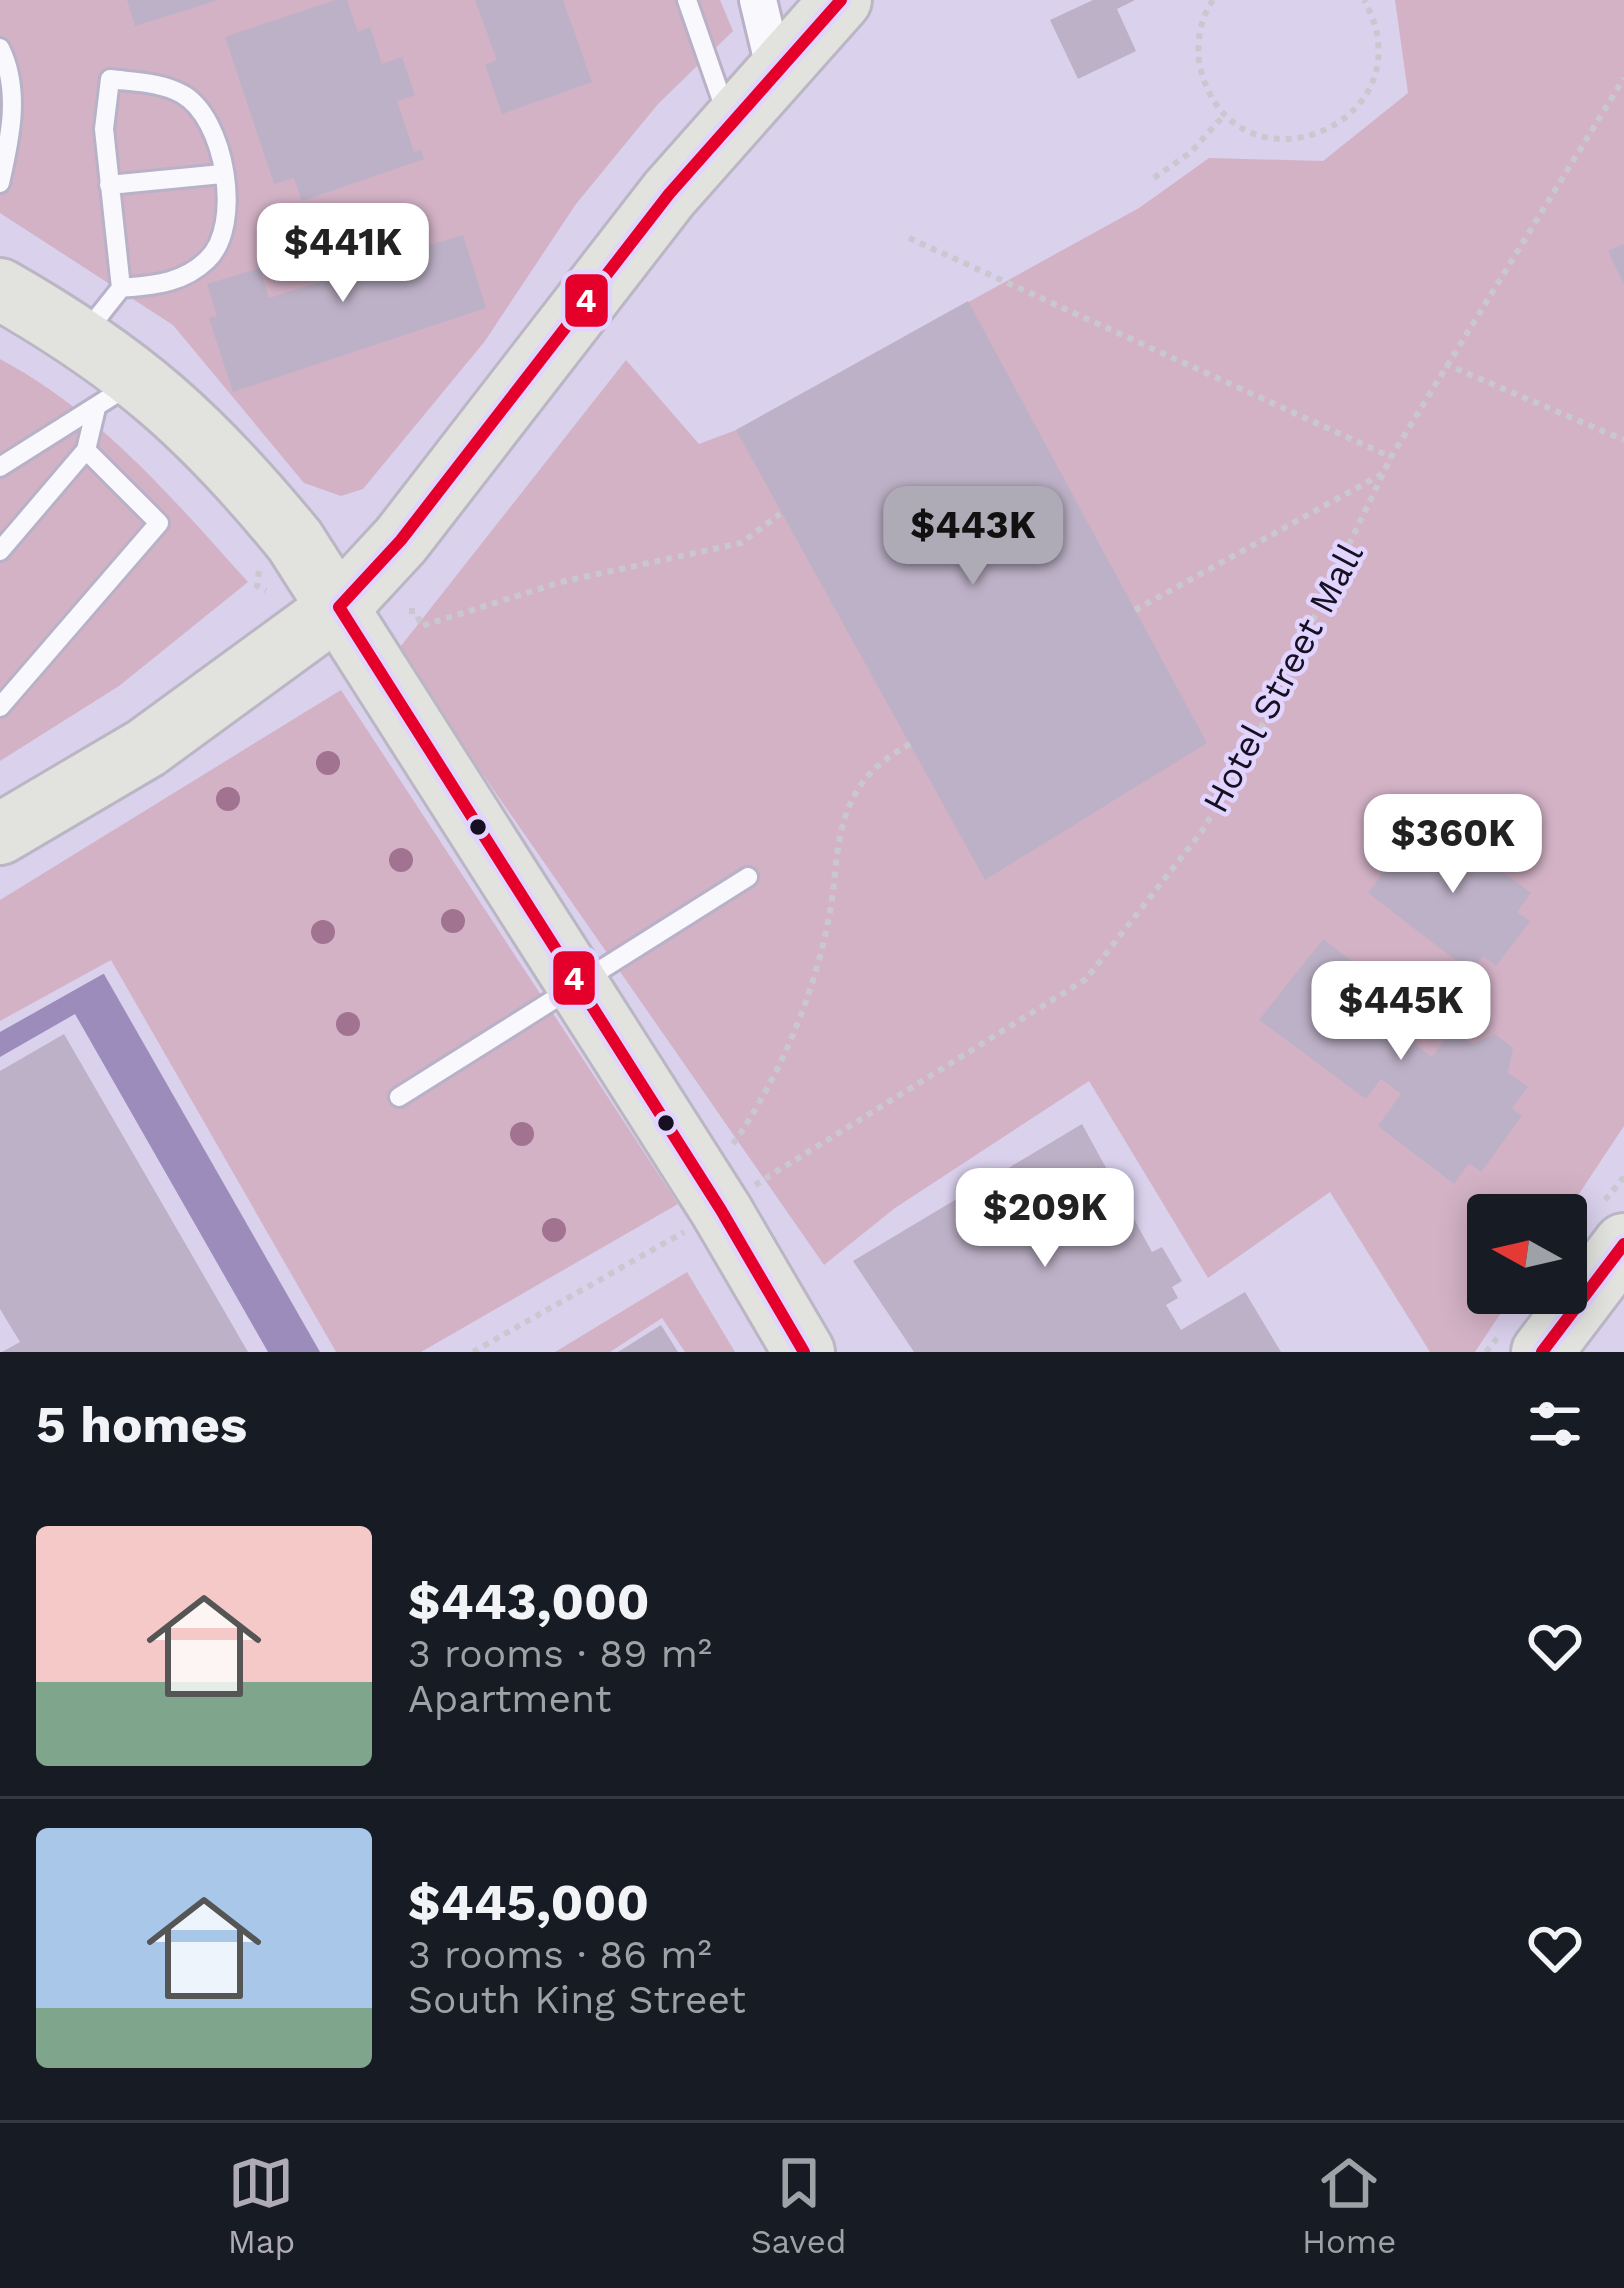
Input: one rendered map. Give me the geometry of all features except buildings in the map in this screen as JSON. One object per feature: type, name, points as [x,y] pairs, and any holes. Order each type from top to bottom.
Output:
[{"type":"main road","points":[[0,834],[146,748],[339,607],[401,540],[730,123],[841,0]]},
{"type":"main road","points":[[0,289],[83,336],[118,393],[232,464],[339,607],[577,984],[719,1179],[805,1352]]},
{"type":"main road","points":[[1542,1352],[1624,1244]]},
{"type":"street","points":[[758,0],[776,71]]},
{"type":"lane","points":[[687,0],[730,123]]},
{"type":"lane","points":[[0,48],[11,69],[12,133],[0,183]]},
{"type":"lane","points":[[83,336],[121,288],[104,129],[110,80],[152,83],[181,93],[199,106],[214,125],[223,174],[225,214],[212,256],[167,284],[121,288]]},
{"type":"lane","points":[[110,185],[223,174]]},
{"type":"lane","points":[[0,551],[86,451],[118,393]]},
{"type":"lane","points":[[0,467],[118,393]]},
{"type":"lane","points":[[0,707],[159,523],[86,451]]},
{"type":"lane","points":[[399,1097],[748,877]]},
{"type":"path","points":[[1213,0],[1198,36],[1199,64],[1208,92],[1225,115],[1276,140],[1307,139],[1336,128],[1359,107],[1374,79],[1379,49],[1364,0]]},
{"type":"path","name":"Hotel Street Mall","points":[[719,1179],[1086,979],[1202,831],[1247,757],[1391,457],[1624,78]]},
{"type":"path","points":[[1154,178],[1191,152],[1225,115]]},
{"type":"path","points":[[909,238],[1391,457]]},
{"type":"path","points":[[1445,364],[1624,440]]},
{"type":"path","points":[[1135,610],[1384,473]]},
{"type":"path","points":[[409,611],[415,611],[422,626],[561,582],[741,543],[780,514]]},
{"type":"path","points":[[719,1179],[734,1143],[781,1063],[829,918],[837,851],[852,800],[880,760],[910,744]]},
{"type":"path","points":[[473,1352],[674,1237]]},
{"type":"shaded area","points":[[0,0],[720,0],[733,31],[658,104],[576,204],[485,341],[363,489],[341,496],[304,483],[173,325],[0,213]]},
{"type":"shaded area","points":[[1395,0],[1624,0],[1624,1126],[1579,1194],[1467,1194],[1467,1314],[1500,1314],[1475,1352],[1430,1352],[1330,1192],[1208,1278],[1089,1081],[895,1208],[824,1265],[397,651],[626,360],[699,444],[736,430],[1139,208],[1209,158],[1323,161],[1408,93]]},
{"type":"shaded area","points":[[0,359],[103,431],[248,582],[119,686],[0,761]]},
{"type":"shaded area","points":[[341,690],[678,1204],[421,1352],[336,1352],[111,960],[0,1021],[0,900]]},
{"type":"shaded area","points":[[103,974],[320,1352],[268,1352],[75,1014],[0,1057],[0,1032]]},
{"type":"shaded area","points":[[687,1272],[735,1352],[685,1352],[662,1318],[610,1352],[555,1352]]},
{"type":"transit line","name":"4","points":[[339,607],[401,540],[669,194],[841,0]]},
{"type":"transit line","name":"4","points":[[339,607],[721,1210],[804,1352]]},
{"type":"transit line","name":"4","points":[[1542,1352],[1624,1244]]}]
